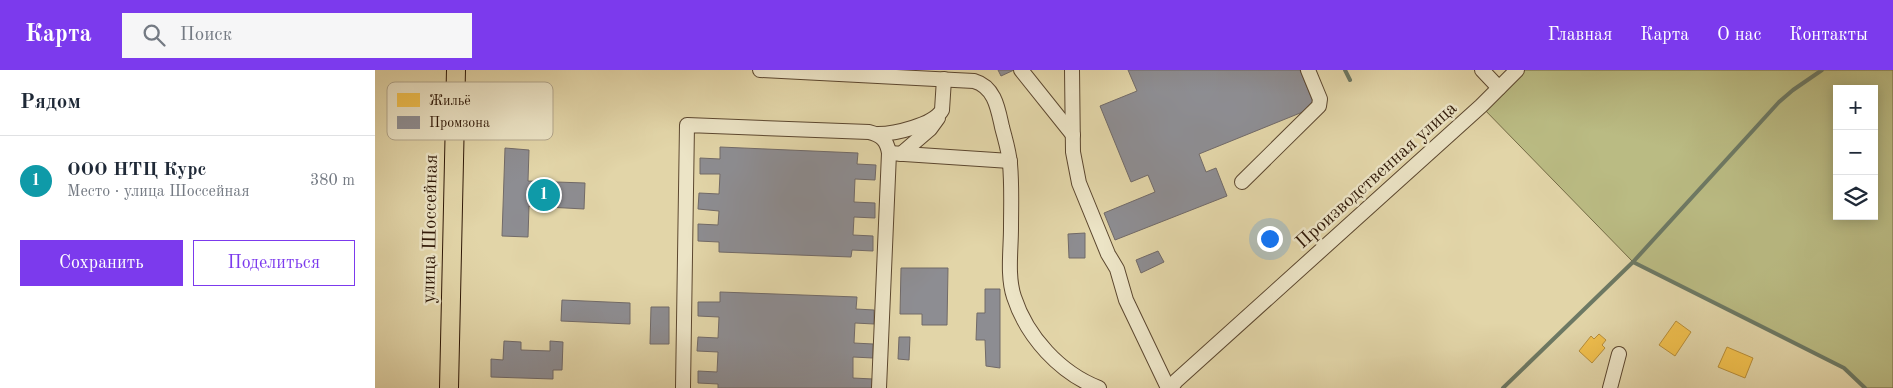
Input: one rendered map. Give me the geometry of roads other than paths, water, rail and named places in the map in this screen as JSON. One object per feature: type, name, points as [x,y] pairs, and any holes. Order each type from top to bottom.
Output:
[{"type":"main road","name":"улица Шоссейная","points":[[449,388],[454,140]]},
{"type":"street","points":[[759,70],[978,82],[992,94],[998,107],[1010,161],[1011,277],[1014,297],[1031,330],[1052,358],[1066,371],[1099,388]]},
{"type":"street","points":[[1021,70],[1073,136]]},
{"type":"street","points":[[1072,70],[1075,163],[1082,190],[1108,254],[1117,269],[1126,300],[1169,388]]},
{"type":"street","points":[[1242,182],[1319,106],[1319,97],[1308,70]]},
{"type":"street","points":[[1482,70],[1499,88]]},
{"type":"street","name":"Производственная улица","points":[[1169,388],[1370,208],[1517,70]]},
{"type":"street","points":[[895,153],[930,129],[941,112],[944,79]]},
{"type":"street","points":[[683,388],[687,125],[892,134],[934,118],[941,112]]},
{"type":"street","points":[[878,134],[895,153],[879,388]]},
{"type":"street","points":[[895,153],[1010,161]]},
{"type":"street","points":[[1610,388],[1619,354]]},
{"type":"waterway","points":[[1345,70],[1350,80]]},
{"type":"waterway","points":[[1822,70],[1779,102],[1633,262],[1844,368],[1865,388]]},
{"type":"waterway","points":[[1503,388],[1633,262]]},
{"type":"place","name":"ООО НТЦ Курс","points":[[544,195]]}]
